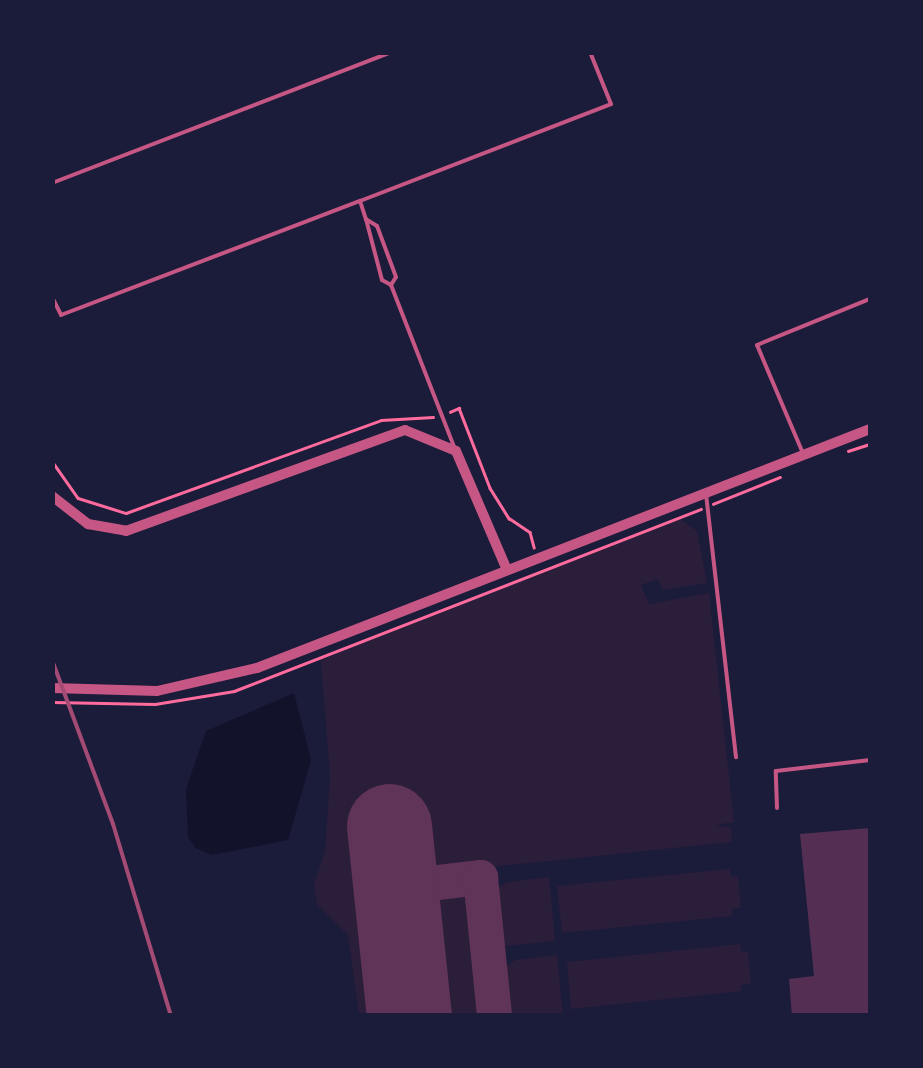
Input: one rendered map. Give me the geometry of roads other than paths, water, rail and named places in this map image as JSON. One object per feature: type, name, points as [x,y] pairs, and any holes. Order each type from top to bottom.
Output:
[{"type":"street","points":[[58,688],[157,690],[257,668],[870,429]]},
{"type":"street","points":[[52,496],[88,524],[126,531],[391,431],[424,433],[456,451],[507,570]]},
{"type":"lane","points":[[52,183],[391,52]]},
{"type":"lane","points":[[52,296],[60,315],[611,104],[590,52]]},
{"type":"lane","points":[[360,201],[382,280],[391,284],[456,451]]},
{"type":"lane","points":[[366,220],[377,226],[396,276],[391,284]]},
{"type":"lane","points":[[804,455],[756,345],[870,299]]},
{"type":"lane","points":[[706,493],[736,758]]},
{"type":"lane","points":[[777,808],[776,771],[870,760]]},
{"type":"railway","points":[[52,660],[113,824],[171,1016]]}]
